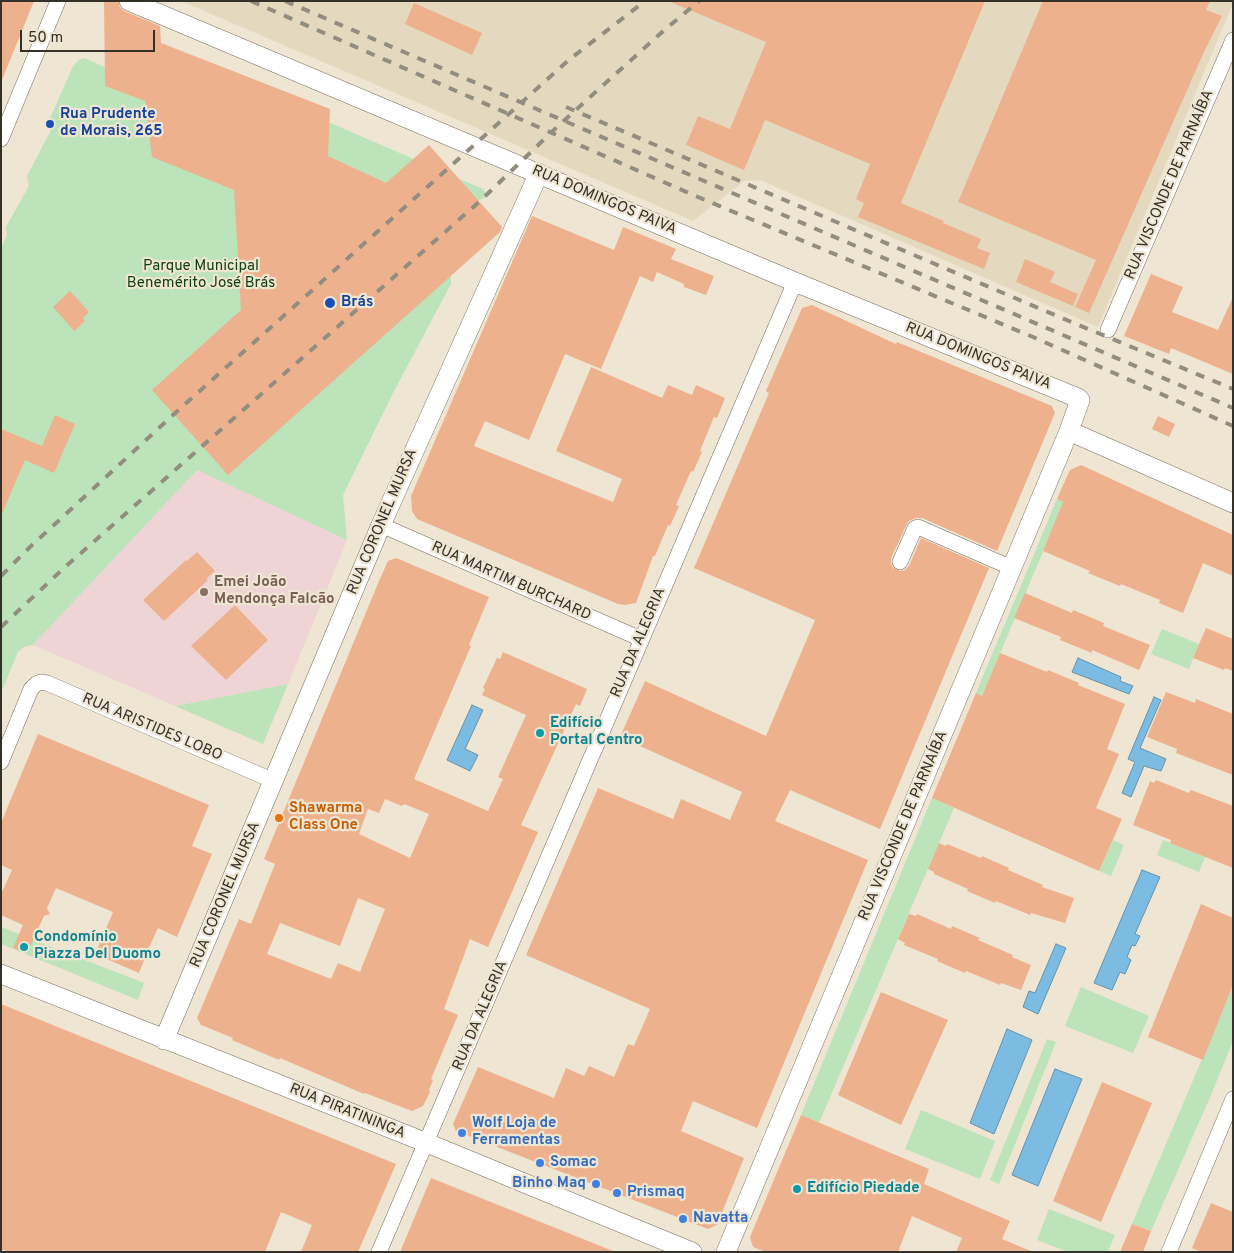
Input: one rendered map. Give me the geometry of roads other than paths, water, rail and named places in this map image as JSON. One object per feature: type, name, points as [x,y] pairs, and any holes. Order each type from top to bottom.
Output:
[{"type":"street","points":[[1,139],[58,1]]},
{"type":"street","name":"RUA DOMINGOS PAIVA","points":[[128,1],[1080,400]]},
{"type":"street","name":"RUA VISCONDE DE PARNAÍBA","points":[[1108,330],[1233,40]]},
{"type":"street","name":"RUA CORONEL MURSA","points":[[164,1040],[381,525],[539,173]]},
{"type":"street","name":"RUA DA ALEGRIA","points":[[379,1252],[795,282]]},
{"type":"street","name":"RUA VISCONDE DE PARNAÍBA","points":[[726,1252],[1069,431],[1080,400]]},
{"type":"street","points":[[1069,431],[1233,502]]},
{"type":"street","name":"RUA MARTIM BURCHARD","points":[[381,525],[641,639]]},
{"type":"street","points":[[900,562],[915,528],[918,527],[1012,568]]},
{"type":"street","name":"RUA ARISTIDES LOBO","points":[[1,762],[31,690],[36,684],[47,682],[274,781]]},
{"type":"street","name":"RUA PIRATININGA","points":[[1,974],[427,1143],[692,1252]]},
{"type":"street","points":[[1169,1252],[1233,1099]]},
{"type":"water","points":[[1078,658],[1121,677],[1120,681],[1133,686],[1129,694],[1072,672]]},
{"type":"water","points":[[1154,697],[1161,700],[1140,748],[1166,759],[1161,771],[1144,766],[1131,797],[1122,793],[1135,762],[1128,759]]},
{"type":"water","points":[[472,705],[483,710],[465,749],[478,755],[470,771],[447,760]]},
{"type":"water","points":[[1142,870],[1160,877],[1135,934],[1140,936],[1135,946],[1132,945],[1127,957],[1131,960],[1125,974],[1120,972],[1112,990],[1094,983]]},
{"type":"water","points":[[1056,944],[1066,948],[1038,1014],[1023,1007],[1029,991],[1035,993]]},
{"type":"water","points":[[1007,1029],[1032,1040],[994,1134],[970,1123]]},
{"type":"water","points":[[1055,1069],[1082,1079],[1038,1186],[1012,1175]]},
{"type":"railway","points":[[251,1],[698,197],[1033,337],[1233,426]]},
{"type":"railway","points":[[285,1],[1233,408]]},
{"type":"railway","points":[[1,576],[173,415],[570,59],[645,1]]},
{"type":"railway","points":[[1,627],[64,568],[479,202],[558,126],[699,1]]},
{"type":"railway","points":[[566,107],[1233,389]]},
{"type":"place","name":"Rua Prudente de Morais, 265","points":[[50,124]]},
{"type":"place","name":"Brás","points":[[330,303]]},
{"type":"place","name":"Emei João Mendonça Falcão","points":[[204,592]]},
{"type":"place","name":"Edifício Portal Centro","points":[[540,733]]},
{"type":"place","name":"Shawarma Class One","points":[[279,818]]},
{"type":"place","name":"Condomínio Piazza Del Duomo","points":[[24,947]]},
{"type":"place","name":"Wolf Loja de Ferramentas","points":[[462,1133]]},
{"type":"place","name":"Somac","points":[[540,1163]]},
{"type":"place","name":"Binho Maq","points":[[596,1184]]},
{"type":"place","name":"Edifício Piedade","points":[[797,1189]]},
{"type":"place","name":"Prismaq","points":[[617,1193]]},
{"type":"place","name":"Navatta","points":[[683,1219]]},
{"type":"park label","name":"Parque Municipal Benemérito José Brás","points":[[201,276]]}]
